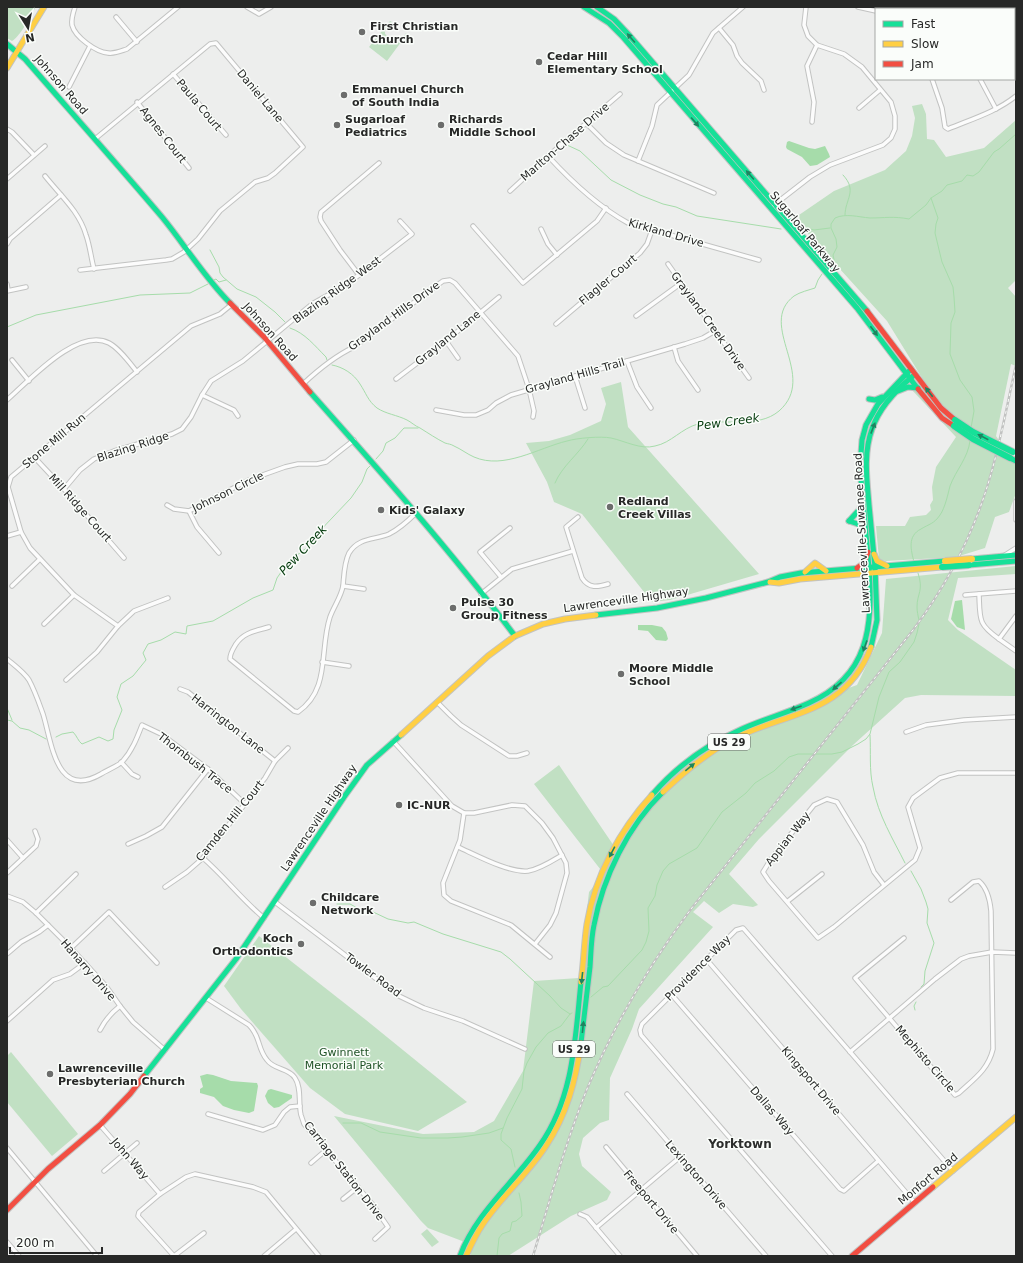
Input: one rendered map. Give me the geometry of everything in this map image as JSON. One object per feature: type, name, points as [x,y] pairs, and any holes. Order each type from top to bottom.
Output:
[{"type":"main road","points":[[7,68],[44,7]]},
{"type":"main road","name":"Sugarloaf Parkway","points":[[584,7],[600,16],[617,31],[673,90]]},
{"type":"main road","name":"Sugarloaf Parkway","points":[[597,7],[614,19],[629,35],[673,90],[773,206],[866,309],[911,373],[954,423]]},
{"type":"main road","name":"Johnson Road","points":[[7,44],[17,51],[144,196],[215,287],[268,341],[303,384],[354,440],[416,513],[515,636]]},
{"type":"main road","points":[[852,575],[864,578],[873,586],[887,569],[877,561],[871,553],[866,534],[860,456],[866,425],[872,414],[884,396],[911,373]]},
{"type":"main road","name":"Sugarloaf Parkway","points":[[911,373],[918,388],[938,413],[1014,456]]},
{"type":"main road","name":"Lawrenceville-Suwanee Road","points":[[460,1256],[465,1242],[480,1218],[542,1143],[562,1103],[573,1060],[587,924],[606,864],[622,833],[652,795],[680,767],[735,732],[782,716],[826,695],[838,686],[860,664],[869,628],[873,586],[866,467],[867,447],[876,418],[889,399],[911,373]]},
{"type":"main road","points":[[898,390],[908,387],[918,388]]},
{"type":"main road","points":[[872,414],[872,406],[869,399],[875,400],[884,396]]},
{"type":"main road","points":[[863,501],[859,510],[849,521],[856,521],[866,534]]},
{"type":"main road","points":[[857,568],[864,563],[871,553]]},
{"type":"main road","name":"Lawrenceville Highway","points":[[971,562],[1016,555]]},
{"type":"main road","name":"Lawrenceville Highway","points":[[768,582],[779,583],[800,579],[852,575],[872,570],[971,562],[1016,561]]},
{"type":"main road","points":[[801,573],[808,572],[815,562],[823,570],[828,571]]},
{"type":"main road","name":"Lawrenceville Highway","points":[[7,1210],[100,1125],[130,1094],[236,959],[367,765],[488,656],[515,636],[534,627],[553,621],[657,608],[706,598],[768,582],[780,577],[801,573],[857,568],[872,570]]},
{"type":"main road","name":"Lawrenceville-Suwanee Road","points":[[466,1256],[471,1243],[483,1224],[542,1152],[566,1111],[575,1082],[580,1050],[594,925],[598,907],[612,866],[627,838],[648,809],[699,756]]},
{"type":"main road","name":"Monfort Road","points":[[852,1256],[1016,1117]]},
{"type":"street","points":[[75,7],[72,18],[73,27],[90,46],[96,50],[107,53],[114,53],[127,49],[178,7]]},
{"type":"street","points":[[247,7],[259,14],[270,7]]},
{"type":"street","points":[[638,161],[652,126],[657,105],[689,75],[710,36],[743,7]]},
{"type":"street","points":[[773,206],[810,176],[840,160],[879,147],[888,141],[895,129],[895,116],[891,102],[862,67],[844,54],[817,45],[813,42],[806,32],[804,25],[806,7]]},
{"type":"street","points":[[858,7],[875,11]]},
{"type":"street","points":[[116,17],[137,42]]},
{"type":"street","points":[[719,28],[733,45],[742,63],[761,81],[764,90]]},
{"type":"street","name":"Daniel Lane","points":[[95,139],[137,102],[210,44],[216,43],[303,147],[275,173],[268,178],[255,182],[220,211],[198,239],[186,250]]},
{"type":"street","points":[[812,122],[814,102],[807,66],[817,45]]},
{"type":"street","points":[[69,87],[90,46]]},
{"type":"street","name":"Paula Court","points":[[173,74],[226,136]]},
{"type":"street","points":[[932,80],[940,102],[945,127],[948,129],[996,109],[1006,104],[1016,96]]},
{"type":"street","points":[[981,80],[996,109]]},
{"type":"street","points":[[859,108],[880,90]]},
{"type":"street","name":"Marlton-Chase Drive","points":[[510,191],[620,94]]},
{"type":"street","name":"Agnes Court","points":[[137,102],[189,168]]},
{"type":"street","points":[[586,123],[606,144],[624,155],[714,193]]},
{"type":"street","points":[[7,129],[12,132],[34,156]]},
{"type":"street","points":[[7,178],[45,146]]},
{"type":"street","name":"Kirkland Drive","points":[[548,156],[567,177],[617,217],[628,223],[759,260]]},
{"type":"street","points":[[359,275],[321,222],[320,217],[321,212],[379,163]]},
{"type":"street","points":[[45,176],[71,206],[80,221],[86,234],[94,269]]},
{"type":"street","points":[[7,244],[10,239],[60,195]]},
{"type":"street","points":[[473,226],[523,283],[597,221],[606,208]]},
{"type":"street","name":"Blazing Ridge West","points":[[268,341],[312,304],[346,285],[412,234],[400,221]]},
{"type":"street","points":[[541,229],[548,244],[557,255]]},
{"type":"street","name":"Flagler Court","points":[[556,324],[640,253],[647,244],[652,230]]},
{"type":"street","points":[[80,270],[172,259],[186,250]]},
{"type":"street","name":"Grayland Creek Drive","points":[[668,264],[680,284],[749,378]]},
{"type":"street","name":"Grayland Hills Drive","points":[[303,384],[323,366],[354,347],[443,281],[450,280],[455,283],[481,312],[518,356],[529,389],[534,411],[533,418]]},
{"type":"street","points":[[7,284],[8,290],[26,288]]},
{"type":"street","points":[[636,316],[680,284]]},
{"type":"street","name":"Grayland Lane","points":[[396,379],[446,341],[499,297]]},
{"type":"street","name":"Stone Mill Run","points":[[118,626],[74,596],[30,548],[21,532],[8,487],[11,477],[191,326],[220,314],[231,304]]},
{"type":"street","name":"Grayland Hills Trail","points":[[436,410],[464,415],[476,415],[488,410],[503,399],[529,389],[703,338],[715,330]]},
{"type":"street","points":[[7,400],[58,355],[69,348],[90,340],[102,341],[115,347],[137,372]]},
{"type":"street","name":"Blazing Ridge","points":[[64,489],[80,470],[94,459],[114,451],[172,434],[182,429],[192,417],[211,380],[235,367],[268,341]]},
{"type":"street","points":[[446,341],[458,358]]},
{"type":"street","points":[[674,347],[678,361],[698,390]]},
{"type":"street","points":[[12,360],[29,381]]},
{"type":"street","points":[[627,361],[637,387],[651,408]]},
{"type":"street","points":[[575,376],[585,408]]},
{"type":"street","points":[[202,395],[234,410],[238,416]]},
{"type":"street","name":"Johnson Circle","points":[[167,506],[174,509],[189,511],[248,480],[298,464],[317,464],[326,462],[354,440]]},
{"type":"street","name":"Mill Ridge Court","points":[[35,458],[124,558]]},
{"type":"street","points":[[1016,502],[1016,520]]},
{"type":"street","points":[[189,511],[196,527],[219,553]]},
{"type":"street","points":[[269,627],[246,633],[240,638],[230,659],[294,711],[298,712],[311,701],[317,692],[330,618],[340,597],[343,586],[345,566],[349,553],[358,543],[366,539],[387,535],[416,513]]},
{"type":"street","points":[[578,517],[566,527],[583,581],[590,586],[597,587],[608,584]]},
{"type":"street","points":[[501,577],[480,552],[510,528]]},
{"type":"street","points":[[7,536],[21,532]]},
{"type":"street","points":[[1003,556],[1016,548]]},
{"type":"street","points":[[481,594],[512,569],[573,551]]},
{"type":"street","points":[[12,586],[40,559]]},
{"type":"street","points":[[343,586],[364,589]]},
{"type":"street","points":[[965,595],[1016,591]]},
{"type":"street","points":[[979,594],[981,622],[985,628],[1016,651]]},
{"type":"street","points":[[44,624],[74,596]]},
{"type":"street","points":[[66,680],[97,652],[118,626],[134,611],[168,598]]},
{"type":"street","points":[[1000,639],[1016,616]]},
{"type":"street","name":"Thornbush Trace","points":[[7,659],[28,679],[43,713],[54,754],[65,775],[78,781],[86,780],[95,777],[121,762],[134,745],[142,725],[161,734],[208,769],[244,803]]},
{"type":"street","points":[[322,662],[349,666]]},
{"type":"street","name":"Harrington Lane","points":[[180,689],[188,692],[275,761]]},
{"type":"street","points":[[437,702],[461,725],[510,756],[518,756],[527,753]]},
{"type":"street","points":[[906,732],[926,725],[964,720],[1016,717]]},
{"type":"street","points":[[393,741],[452,806],[464,813],[474,813],[512,805],[525,806],[542,823],[553,838],[566,863],[567,873],[556,913],[550,925],[535,944]]},
{"type":"street","name":"Camden Hill Court","points":[[164,887],[187,872],[203,858],[244,803],[265,778],[275,761],[288,748]]},
{"type":"street","points":[[121,762],[132,774],[138,777]]},
{"type":"street","points":[[128,844],[162,827],[208,769]]},
{"type":"street","name":"Appian Way","points":[[884,885],[874,872],[863,845],[837,802],[827,799],[814,805],[771,859],[763,872],[818,938],[834,927],[916,860],[920,848],[908,807],[913,798],[940,778],[958,773],[1016,773]]},
{"type":"street","points":[[464,813],[458,847],[443,883],[444,895],[451,901],[511,925],[550,957]]},
{"type":"street","points":[[7,873],[36,846],[38,839],[35,831]]},
{"type":"street","points":[[7,840],[23,858]]},
{"type":"street","points":[[458,847],[514,871],[529,871],[562,855]]},
{"type":"street","points":[[203,858],[221,874],[252,908],[264,918]]},
{"type":"street","points":[[36,913],[76,874]]},
{"type":"street","points":[[788,901],[822,874]]},
{"type":"street","name":"Mephisto Circle","points":[[904,938],[855,978],[955,1095],[982,1072],[990,1060],[993,1049],[991,903],[979,881],[973,882],[951,900]]},
{"type":"street","name":"Hanarry Drive","points":[[7,896],[23,902],[36,913],[106,986],[133,1022],[165,1050]]},
{"type":"street","name":"Towler Road","points":[[275,902],[399,996],[424,1008],[463,1022],[525,1049]]},
{"type":"street","points":[[71,948],[109,912],[157,963]]},
{"type":"street","points":[[7,954],[21,942],[48,925]]},
{"type":"street","name":"Providence Way","points":[[832,1256],[641,1035],[640,1030],[642,1024],[736,930],[743,928],[953,1171]]},
{"type":"street","points":[[850,1052],[935,979],[961,959],[992,952],[1016,953]]},
{"type":"street","name":"Kingsport Drive","points":[[707,960],[915,1203]]},
{"type":"street","points":[[7,1021],[53,980],[70,974],[85,963]]},
{"type":"street","name":"Dallas Way","points":[[672,995],[840,1189],[844,1191],[878,1161]]},
{"type":"street","name":"Carriage Station Drive","points":[[206,998],[249,1025],[254,1030],[258,1038],[261,1052],[268,1061],[276,1068],[290,1072],[295,1078],[298,1083],[301,1115],[304,1124],[373,1205],[388,1227],[375,1238]]},
{"type":"street","points":[[100,1030],[106,1018],[120,1006]]},
{"type":"street","name":"Lexington Drive","points":[[627,1094],[766,1256]]},
{"type":"street","points":[[208,1114],[263,1130],[269,1129],[275,1125],[284,1112],[290,1107],[300,1106]]},
{"type":"street","name":"John Way","points":[[100,1125],[160,1194]]},
{"type":"street","points":[[104,1171],[137,1143]]},
{"type":"street","name":"Freeport Drive","points":[[606,1147],[697,1256]]},
{"type":"street","points":[[7,1148],[97,1256]]},
{"type":"street","points":[[311,1163],[326,1150]]},
{"type":"street","points":[[596,1228],[680,1157]]},
{"type":"street","points":[[204,1232],[174,1256],[138,1216],[139,1212],[160,1194],[186,1177],[195,1174],[253,1187],[266,1192],[319,1256]]},
{"type":"street","points":[[343,1199],[358,1187]]},
{"type":"street","points":[[580,1214],[587,1217],[620,1256]]},
{"type":"street","points":[[264,1256],[296,1229]]},
{"type":"street","points":[[7,1242],[18,1256]]},
{"type":"green space","points":[[7,7],[36,7],[22,30],[12,41],[7,38]]},
{"type":"green space","points":[[390,21],[392,22],[385,31],[385,34],[397,43],[400,42],[406,33],[407,34],[387,61],[369,47]]},
{"type":"green space","points":[[922,104],[926,114],[927,139],[934,140],[946,157],[984,148],[1016,120],[1016,280],[1008,288],[1016,297],[1016,366],[1011,364],[996,436],[1016,466],[1016,493],[1009,512],[995,517],[985,548],[956,557],[886,561],[879,559],[876,526],[905,526],[910,517],[926,515],[931,510],[930,505],[933,500],[932,487],[936,467],[956,437],[911,389],[924,381],[887,321],[801,226],[799,215],[834,191],[885,170],[906,151],[912,136],[915,118],[912,106]]},
{"type":"green space","points":[[621,382],[628,427],[759,574],[670,600],[652,602],[582,514],[554,502],[547,482],[526,443],[549,441],[570,435],[601,421],[606,404],[601,388]]},
{"type":"green space","points":[[1016,566],[1016,574],[958,578],[948,620],[958,630],[1016,670],[1016,696],[921,695],[905,698],[853,745],[759,839],[729,874],[758,905],[753,907],[733,904],[719,913],[704,901],[693,912],[713,927],[639,1009],[632,1029],[610,1078],[609,1120],[600,1123],[583,1138],[579,1154],[582,1166],[611,1192],[607,1200],[571,1216],[508,1256],[471,1256],[470,1244],[428,1228],[334,1116],[423,1134],[474,1132],[494,1121],[523,1071],[534,981],[579,978],[589,892],[604,874],[534,784],[559,765],[616,849],[626,829],[693,754],[792,708],[857,685],[882,633],[886,579]]},
{"type":"green space","name":"Gwinnett Memorial Park","points":[[259,936],[467,1102],[418,1131],[345,1114],[310,1088],[241,1009],[224,986]]},
{"type":"green space","points":[[11,1052],[78,1134],[52,1156],[7,1102],[7,1056]]},
{"type":"green space","points":[[427,1229],[439,1242],[432,1247],[421,1234]]},
{"type":"shaded area","points":[[789,141],[815,149],[825,146],[830,157],[817,165],[810,166],[802,157],[787,149],[787,142]]},
{"type":"shaded area","points":[[962,600],[965,630],[957,627],[951,619],[955,601]]},
{"type":"shaded area","points":[[638,625],[662,627],[666,632],[668,639],[666,641],[656,640],[648,631],[638,630]]},
{"type":"shaded area","points":[[207,1074],[231,1081],[257,1083],[258,1086],[254,1111],[249,1113],[234,1110],[223,1106],[214,1097],[200,1093],[200,1089],[203,1087],[200,1076]]},
{"type":"shaded area","points":[[271,1089],[292,1095],[292,1098],[279,1107],[274,1108],[268,1103],[265,1096],[268,1090]]},
{"type":"waterway","name":"Pew Creek","points":[[835,264],[833,255],[837,247],[836,239],[831,228],[831,224],[835,218],[848,216],[870,218],[894,217],[909,219],[947,185],[962,181],[967,175],[973,176],[979,172],[994,152],[1016,134]]},
{"type":"waterway","points":[[567,145],[580,151],[611,180],[640,195],[697,216],[781,229]]},
{"type":"waterway","points":[[843,175],[850,186],[850,195],[845,215]]},
{"type":"waterway","points":[[931,198],[938,218],[935,233],[942,262],[953,287],[955,312],[951,323],[950,354],[960,380],[972,397],[974,411],[971,428]]},
{"type":"waterway","points":[[803,227],[814,230],[830,228]]},
{"type":"waterway","points":[[210,250],[223,277],[237,289],[256,297],[285,322]]},
{"type":"waterway","name":"Pew Creek","points":[[332,365],[344,369],[355,377],[369,400],[377,408],[407,420],[445,443],[453,445],[474,457],[485,460],[497,461],[509,459],[567,441],[589,438],[607,437],[639,446],[650,447],[666,442],[698,424],[708,422],[740,422],[761,420],[779,411],[790,397],[793,382],[781,321],[784,308],[794,296],[815,288],[822,274]]},
{"type":"waterway","points":[[214,280],[216,279],[219,282],[226,280]]},
{"type":"waterway","points":[[7,327],[36,315],[140,295],[190,293],[208,284]]},
{"type":"waterway","points":[[290,328],[310,340],[327,360]]},
{"type":"waterway","name":"Pew Creek","points":[[376,459],[383,451],[386,443],[395,438],[404,428],[418,428]]},
{"type":"waterway","points":[[555,483],[562,471],[588,439]]},
{"type":"waterway","points":[[914,562],[911,544],[912,539],[917,532],[936,520],[942,512],[952,480],[967,453],[970,441]]},
{"type":"waterway","name":"Pew Creek","points":[[56,737],[73,732],[82,744],[99,737],[108,741],[113,739],[114,730],[122,710],[117,697],[121,684],[133,676],[146,660],[143,653],[148,644],[161,640],[175,632],[186,634],[187,626],[213,621],[253,598],[273,590],[277,578],[288,562],[309,546],[315,536],[351,498],[362,482],[367,469],[370,466]]},
{"type":"waterway","points":[[918,573],[920,579],[917,602],[919,620]]},
{"type":"waterway","points":[[591,997],[603,987],[608,986],[642,950],[649,931],[648,908],[655,896],[657,885],[663,871],[669,864],[697,848],[722,812],[746,793],[755,783],[774,771],[789,757],[798,754],[832,754],[842,752],[866,739],[870,734],[879,697],[889,672],[900,662],[914,642],[919,624]]},
{"type":"waterway","points":[[7,708],[12,720]]},
{"type":"waterway","name":"Pew Creek","points":[[7,720],[12,721],[20,728],[29,730],[46,739]]},
{"type":"waterway","points":[[870,735],[871,774],[875,797],[886,826],[905,863]]},
{"type":"waterway","points":[[911,871],[926,902],[928,909],[927,923],[934,943],[925,971],[924,984],[921,987]]},
{"type":"waterway","points":[[337,904],[350,904],[361,910],[371,911],[388,919],[408,923],[414,922],[443,934],[501,952],[550,996],[561,1008],[570,1014]]},
{"type":"waterway","points":[[915,1010],[914,1006],[916,1002]]},
{"type":"waterway","points":[[515,1167],[511,1149],[501,1140],[501,1134],[507,1118],[522,1089],[524,1071],[536,1047],[548,1033],[561,1026],[572,1013]]},
{"type":"waterway","points":[[343,1123],[361,1123],[380,1132],[421,1138],[462,1137],[489,1133],[503,1128]]},
{"type":"waterway","points":[[497,1256],[499,1238],[502,1234],[510,1231],[512,1222],[516,1221],[522,1216],[519,1193]]},
{"type":"railway","points":[[533,1256],[565,1151],[587,1089],[597,1065],[633,996],[691,909],[913,630],[936,596],[957,560],[982,504],[1000,440],[1016,365]]},
{"type":"traffic: fast","points":[[584,7],[609,23],[623,37],[857,308],[918,389]]},
{"type":"traffic: fast","points":[[597,7],[614,19],[629,35],[867,311]]},
{"type":"traffic: fast","points":[[7,44],[25,59],[128,177],[162,217],[203,272],[230,303]]},
{"type":"traffic: fast","points":[[869,568],[860,468],[862,440],[866,425],[878,404],[911,369]]},
{"type":"traffic: fast","points":[[875,567],[867,477],[867,448],[872,429],[879,414],[894,393],[913,376]]},
{"type":"traffic: fast","points":[[898,391],[908,387],[918,388]]},
{"type":"traffic: fast","points":[[310,392],[440,542],[515,636]]},
{"type":"traffic: fast","points":[[869,399],[875,400],[882,397]]},
{"type":"traffic: fast","points":[[955,420],[973,432],[1013,452]]},
{"type":"traffic: fast","points":[[954,426],[973,439],[1010,458]]},
{"type":"traffic: fast","points":[[1010,458],[1016,461]]},
{"type":"traffic: fast","points":[[849,521],[859,510],[862,503]]},
{"type":"traffic: fast","points":[[849,521],[858,524],[865,532]]},
{"type":"traffic: fast","points":[[972,559],[1016,555]]},
{"type":"traffic: fast","points":[[596,615],[657,608],[706,598],[768,582],[780,577],[801,573],[945,561]]},
{"type":"traffic: fast","points":[[969,565],[1016,561]]},
{"type":"traffic: fast","points":[[942,567],[969,565]]},
{"type":"traffic: fast","points":[[871,647],[877,620],[875,567]]},
{"type":"traffic: fast","points":[[652,795],[671,775],[705,749],[750,725],[809,703],[829,692],[844,679],[855,664],[863,648],[868,630],[870,610],[869,568]]},
{"type":"traffic: fast","points":[[144,1076],[236,959],[367,765],[401,735]]},
{"type":"traffic: fast","points":[[581,1043],[591,946],[598,907],[611,871],[628,836],[650,806],[663,792]]},
{"type":"traffic: fast","points":[[460,1256],[467,1240],[485,1212],[540,1145],[551,1127],[560,1107],[571,1066],[581,982]]},
{"type":"traffic: slow","points":[[7,68],[44,7]]},
{"type":"traffic: slow","points":[[874,554],[877,561],[887,566]]},
{"type":"traffic: slow","points":[[945,561],[972,559]]},
{"type":"traffic: slow","points":[[805,572],[815,563],[826,571]]},
{"type":"traffic: slow","points":[[770,582],[779,583],[800,579],[942,567]]},
{"type":"traffic: slow","points":[[401,735],[488,656],[515,636],[543,624],[565,619],[596,615]]},
{"type":"traffic: slow","points":[[663,792],[679,777],[713,751],[731,740],[812,708],[830,699],[846,686],[860,669],[871,647]]},
{"type":"traffic: slow","points":[[581,982],[587,924],[596,889],[610,855],[619,839],[629,823],[652,795]]},
{"type":"traffic: slow","points":[[466,1256],[476,1236],[490,1214],[539,1156],[560,1122],[570,1096],[581,1043]]},
{"type":"traffic: slow","points":[[933,1187],[1016,1117]]},
{"type":"traffic: jam","points":[[230,303],[264,337],[310,392]]},
{"type":"traffic: jam","points":[[867,311],[941,408],[955,420]]},
{"type":"traffic: jam","points":[[918,389],[942,418],[954,426]]},
{"type":"traffic: jam","points":[[857,568],[864,563],[868,552]]},
{"type":"traffic: jam","points":[[7,1210],[48,1169],[100,1125],[130,1094],[144,1076]]},
{"type":"traffic: jam","points":[[852,1256],[933,1187]]},
{"type":"place","name":"First Christian Church","points":[[362,32]]},
{"type":"place","name":"Cedar Hill Elementary School","points":[[539,62]]},
{"type":"place","name":"Emmanuel Church of South India","points":[[344,95]]},
{"type":"place","name":"Sugarloaf Pediatrics","points":[[337,125]]},
{"type":"place","name":"Richards Middle School","points":[[441,125]]},
{"type":"place","name":"Redland Creek Villas","points":[[610,507]]},
{"type":"place","name":"Kids' Galaxy","points":[[381,510]]},
{"type":"place","name":"Pulse 30 Group Fitness","points":[[453,608]]},
{"type":"place","name":"Moore Middle School","points":[[621,674]]},
{"type":"place","name":"IC-NUR","points":[[399,805]]},
{"type":"place","name":"Childcare Network","points":[[313,903]]},
{"type":"place","name":"Koch Orthodontics","points":[[301,944]]},
{"type":"place","name":"Lawrenceville Presbyterian Church","points":[[50,1074]]},
{"type":"district","name":"Yorktown","points":[[740,1144]]}]
